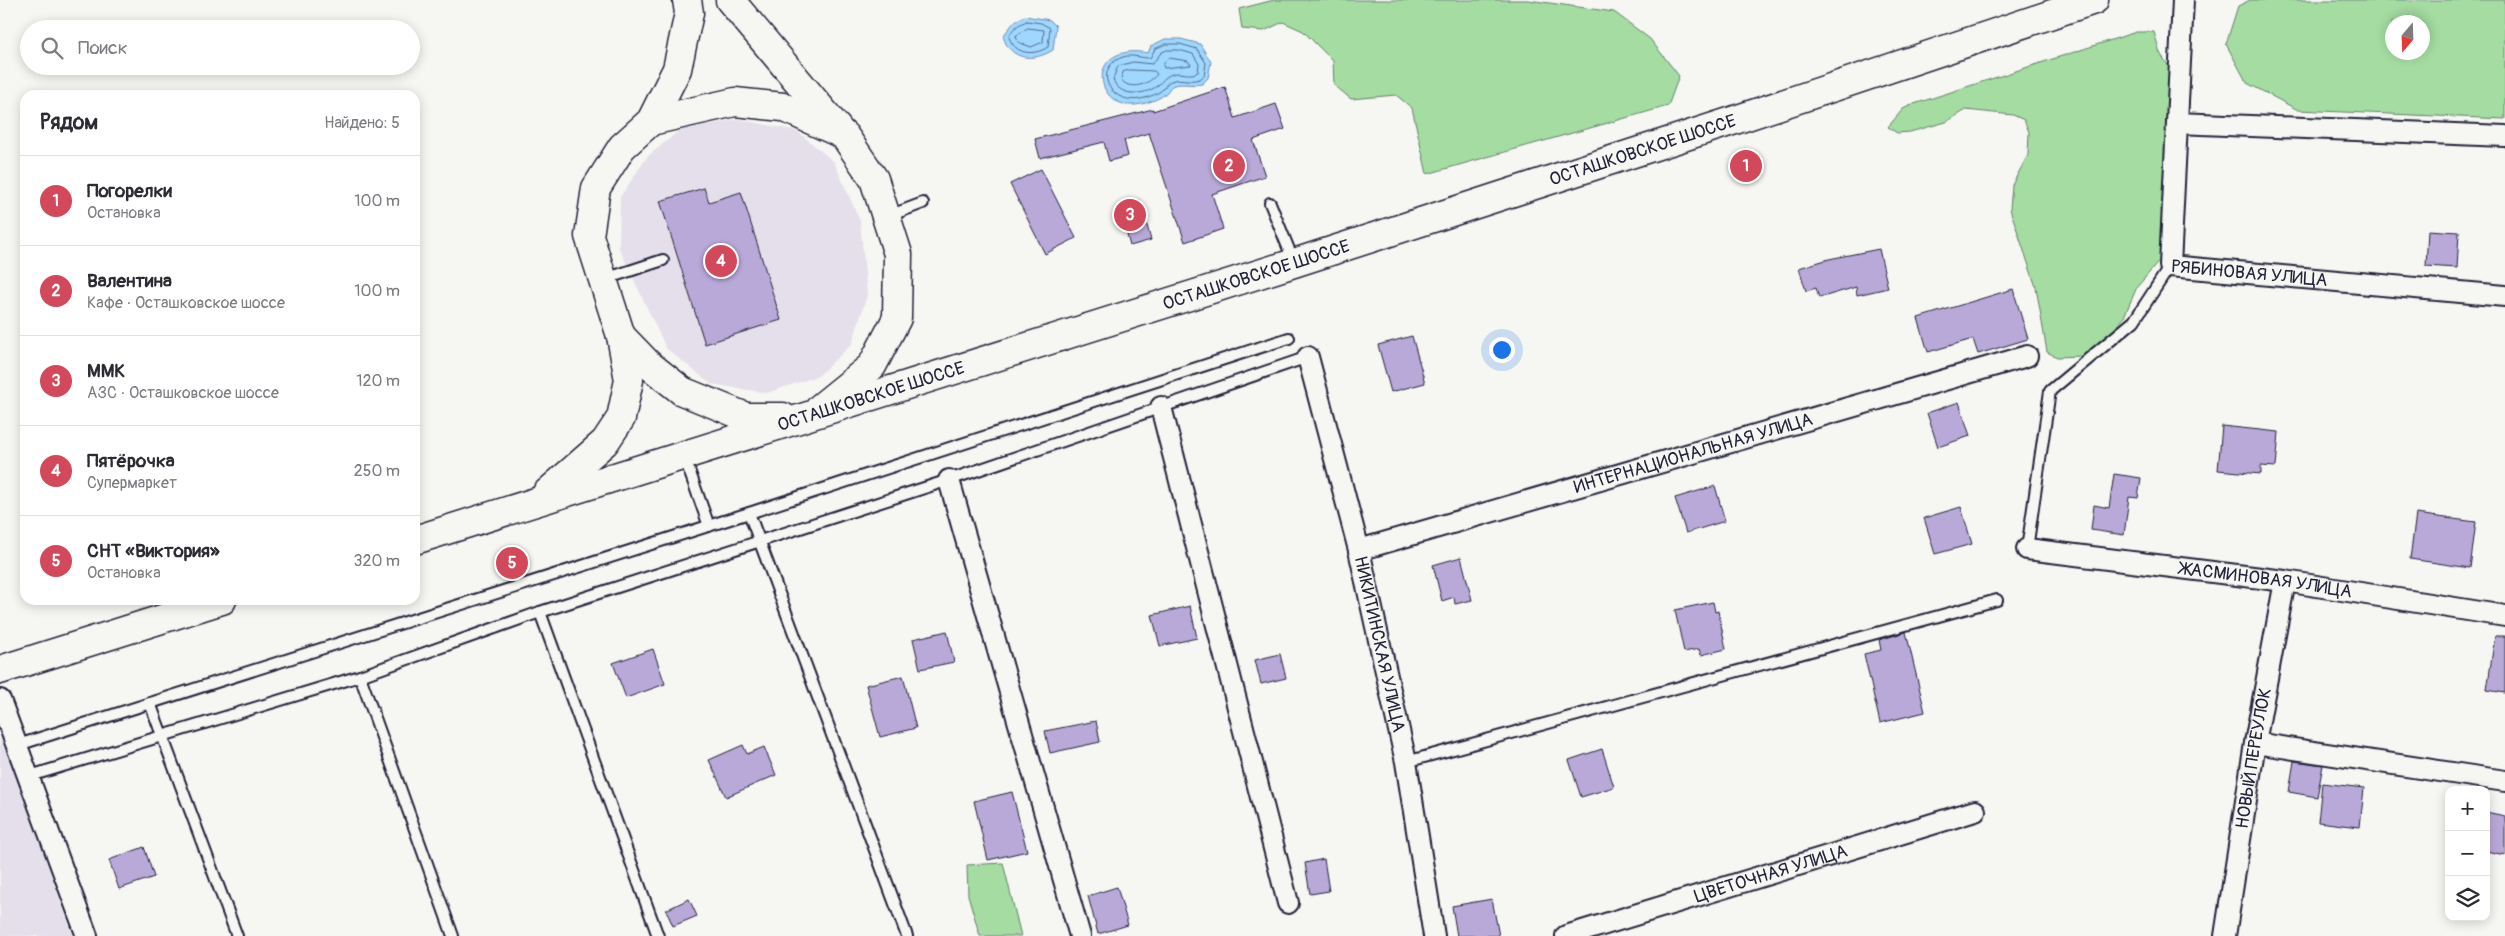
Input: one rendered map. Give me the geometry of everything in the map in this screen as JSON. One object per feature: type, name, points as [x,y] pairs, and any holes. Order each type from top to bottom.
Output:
[{"type":"main road","points":[[540,499],[605,442],[620,418],[629,380],[621,336],[601,280],[589,236],[596,188],[622,147],[651,121],[677,69],[688,13],[687,0]]},
{"type":"main road","points":[[621,336],[648,364],[682,391],[746,416],[809,417],[872,366],[896,318],[898,254],[874,179],[844,136],[730,0]]},
{"type":"main road","name":"ОСТАШКОВСКОЕ ШОССЕ","points":[[420,538],[1294,263],[1751,115],[2094,0]]},
{"type":"main road","points":[[651,121],[736,102],[783,107],[844,136]]},
{"type":"main road","points":[[0,670],[206,605]]},
{"type":"street","name":"РЯБИНОВАЯ УЛИЦА","points":[[2183,0],[2170,266],[2505,296]]},
{"type":"street","points":[[2177,123],[2505,136]]},
{"type":"street","name":"ИНТЕРНАЦИОНАЛЬНАЯ УЛИЦА","points":[[1359,550],[2027,356]]},
{"type":"street","name":"НИКИТИНСКАЯ УЛИЦА","points":[[1308,357],[1359,550],[1406,762],[1434,936]]},
{"type":"street","points":[[1161,407],[1288,903]]},
{"type":"street","points":[[949,480],[1080,936]]},
{"type":"street","name":"ЖАСМИНОВАЯ УЛИЦА","points":[[2027,549],[2285,581],[2505,616]]},
{"type":"street","name":"НОВЫЙ ПЕРЕУЛОК","points":[[2225,936],[2255,743],[2285,581]]},
{"type":"street","points":[[0,700],[30,776],[87,936]]},
{"type":"street","points":[[2255,743],[2505,781]]},
{"type":"street","name":"ЦВЕТОЧНАЯ УЛИЦА","points":[[1566,936],[1975,812]]},
{"type":"lane","points":[[886,217],[923,203]]},
{"type":"lane","points":[[1270,203],[1294,263]]},
{"type":"lane","points":[[601,280],[662,260]]},
{"type":"lane","points":[[2027,549],[2050,391],[2134,320],[2170,266]]},
{"type":"lane","points":[[18,745],[749,514],[1289,338]]},
{"type":"lane","points":[[30,776],[160,735],[360,676],[540,612],[949,480],[1308,357]]},
{"type":"lane","points":[[684,456],[709,526]]},
{"type":"lane","points":[[749,514],[907,936]]},
{"type":"lane","points":[[1406,762],[1997,600]]},
{"type":"lane","points":[[540,612],[658,936]]},
{"type":"lane","points":[[360,676],[453,936]]},
{"type":"lane","points":[[150,703],[160,735],[237,936]]},
{"type":"shaded area","points":[[737,119],[797,131],[834,162],[860,221],[867,295],[852,344],[818,376],[767,393],[711,384],[666,348],[619,248],[620,197],[647,157],[680,130]]},
{"type":"shaded area","points":[[0,732],[73,936],[0,936]]},
{"type":"green space","points":[[1274,0],[1528,0],[1614,12],[1650,39],[1679,76],[1668,106],[1427,174],[1412,108],[1396,95],[1351,99],[1334,85],[1333,61],[1303,31],[1283,22],[1264,31],[1242,29],[1239,9]]},
{"type":"green space","points":[[2250,0],[2505,0],[2505,119],[2298,110],[2247,83],[2226,44],[2238,6]]},
{"type":"green space","points":[[2136,32],[2154,32],[2160,53],[2185,91],[2161,259],[2137,287],[2123,319],[2108,336],[2081,356],[2057,357],[2047,352],[2036,287],[2010,209],[2012,185],[2028,155],[2029,132],[2024,120],[2013,115],[1966,110],[1946,122],[1910,132],[1897,133],[1888,127],[1903,109],[1914,104]]},
{"type":"green space","points":[[1003,863],[1021,936],[980,936],[968,895],[967,865]]},
{"type":"water","points":[[1025,16],[1050,20],[1056,26],[1053,50],[1038,56],[1024,57],[1017,55],[1006,44],[1003,36],[1015,21]]},
{"type":"water","points":[[1165,39],[1181,39],[1200,44],[1211,62],[1208,78],[1202,84],[1175,85],[1157,99],[1138,105],[1129,105],[1117,101],[1108,94],[1103,84],[1102,73],[1106,64],[1115,56],[1129,52],[1148,53],[1151,46]]},
{"type":"building","points":[[1225,87],[1235,118],[1276,104],[1285,129],[1253,140],[1265,176],[1212,194],[1223,229],[1185,242],[1149,133],[1124,140],[1128,156],[1109,161],[1104,142],[1040,158],[1035,139],[1153,109],[1153,111]]},
{"type":"building","points":[[1041,169],[1076,238],[1045,254],[1010,184]]},
{"type":"building","points":[[704,188],[709,202],[741,192],[781,320],[705,344],[660,201]]},
{"type":"building","points":[[1140,200],[1151,240],[1130,246],[1119,205]]},
{"type":"building","points":[[2428,230],[2459,232],[2457,268],[2426,266]]},
{"type":"building","points":[[1879,249],[1888,288],[1857,295],[1856,287],[1819,298],[1816,288],[1806,291],[1799,268],[1829,259]]},
{"type":"building","points":[[2013,289],[2028,339],[1978,354],[1973,339],[1928,352],[1918,318]]},
{"type":"building","points":[[1412,336],[1425,383],[1391,392],[1378,345]]},
{"type":"building","points":[[1959,402],[1970,436],[1938,447],[1927,413]]},
{"type":"building","points":[[2222,426],[2279,432],[2276,467],[2261,466],[2261,474],[2218,470]]},
{"type":"building","points":[[2114,474],[2141,478],[2138,498],[2129,497],[2124,535],[2091,530],[2094,505],[2109,508]]},
{"type":"building","points":[[1715,486],[1725,521],[1686,533],[1675,498]]},
{"type":"building","points":[[1961,507],[1972,544],[1935,554],[1924,518]]},
{"type":"building","points":[[2416,514],[2476,522],[2470,568],[2410,559]]},
{"type":"building","points":[[1461,557],[1472,600],[1455,604],[1454,597],[1442,601],[1433,565]]},
{"type":"building","points":[[1713,602],[1715,612],[1718,611],[1726,649],[1701,655],[1699,649],[1684,652],[1675,610]]},
{"type":"building","points":[[1190,606],[1197,638],[1160,646],[1152,615]]},
{"type":"building","points":[[947,631],[954,662],[920,669],[913,639]]},
{"type":"building","points":[[1906,632],[1925,712],[1880,723],[1864,654],[1881,650],[1879,640]]},
{"type":"building","points":[[2495,636],[2505,636],[2505,693],[2487,690]]},
{"type":"building","points":[[653,649],[665,684],[626,698],[613,663]]},
{"type":"building","points":[[1280,654],[1286,678],[1261,684],[1255,660]]},
{"type":"building","points":[[903,676],[916,728],[880,737],[866,685]]},
{"type":"building","points":[[1096,721],[1100,742],[1050,753],[1045,731]]},
{"type":"building","points":[[743,745],[747,754],[764,747],[776,775],[726,797],[709,760]]},
{"type":"building","points":[[1602,749],[1614,787],[1581,797],[1569,760]]},
{"type":"building","points":[[2294,761],[2323,765],[2317,797],[2289,792]]},
{"type":"building","points":[[2322,783],[2364,788],[2360,827],[2318,822]]},
{"type":"building","points":[[1012,792],[1027,851],[988,860],[974,801]]},
{"type":"building","points":[[2490,813],[2505,816],[2505,855],[2490,852]]},
{"type":"building","points":[[144,847],[154,877],[119,889],[109,860]]},
{"type":"building","points":[[1324,859],[1329,891],[1310,894],[1305,863]]},
{"type":"building","points":[[1117,887],[1128,925],[1098,934],[1088,896]]},
{"type":"building","points":[[689,899],[697,916],[673,926],[666,910]]},
{"type":"building","points":[[1492,899],[1499,936],[1457,936],[1452,906]]},
{"type":"place","name":"Валентина","points":[[1229,166]]},
{"type":"place","name":"Погорелки","points":[[1746,166]]},
{"type":"place","name":"ММК","points":[[1130,215]]},
{"type":"place","name":"Пятёрочка","points":[[721,261]]},
{"type":"place","name":"СНТ «Виктория»","points":[[512,563]]}]
